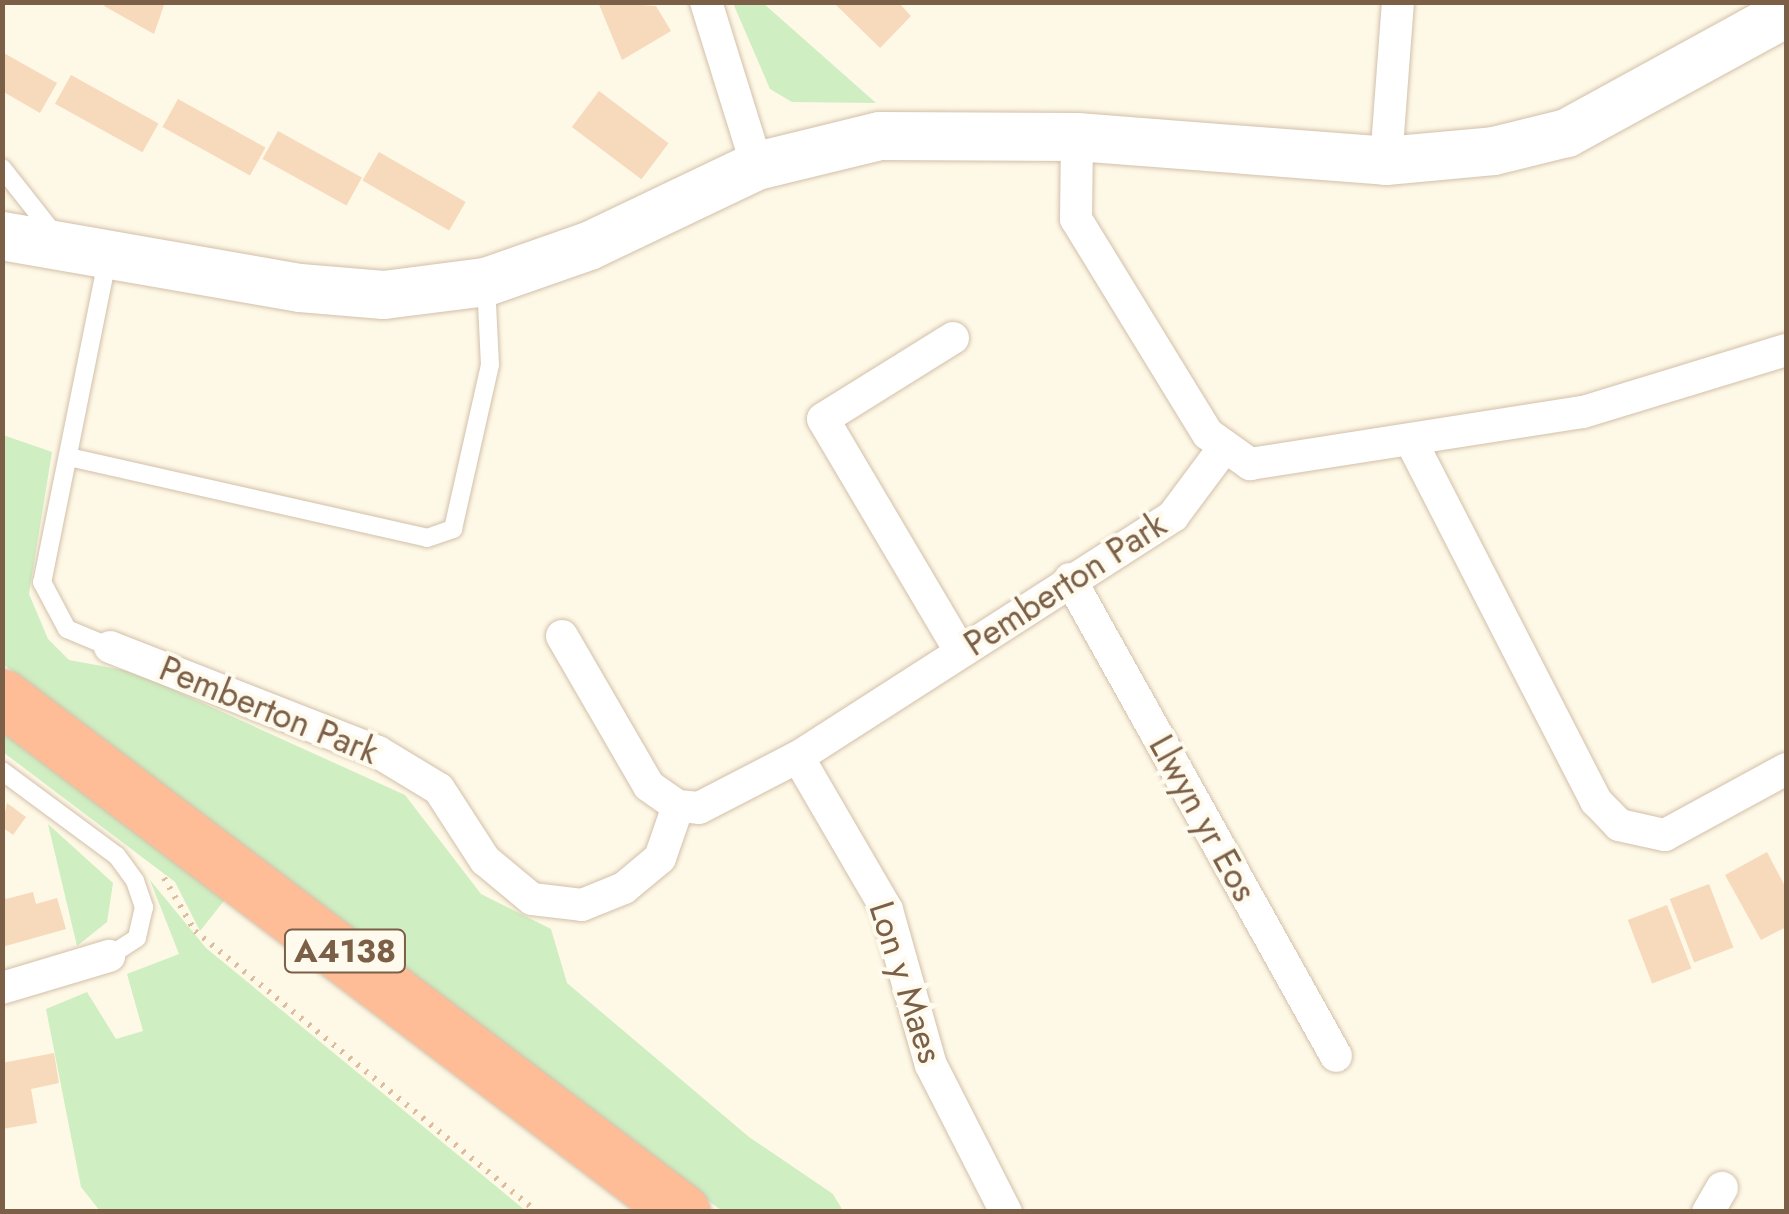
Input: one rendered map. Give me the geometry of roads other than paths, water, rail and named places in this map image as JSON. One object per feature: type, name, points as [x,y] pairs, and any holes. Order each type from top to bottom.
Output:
[{"type":"highway","name":"A4138","points":[[2,697],[682,1212]]},
{"type":"main road","points":[[2,236],[110,250],[317,289],[384,294],[486,282],[589,246],[757,166],[880,136],[1077,138],[1386,161],[1567,133],[1786,14]]},
{"type":"street","points":[[706,2],[757,166]]},
{"type":"street","points":[[1386,161],[1398,2]]},
{"type":"street","points":[[1077,138],[1076,219],[1223,449],[1250,464],[1412,443],[1584,412],[1786,350]]},
{"type":"street","points":[[953,338],[823,419],[960,651]]},
{"type":"street","points":[[1412,443],[1596,801],[1620,826],[1665,835],[1786,770]]},
{"type":"street","name":"Pemberton Park","points":[[110,647],[378,752],[439,789],[485,860],[532,899],[582,905],[624,888],[660,858],[678,806],[735,796],[1173,516],[1223,449]]},
{"type":"street","name":"Llwyn yr Eos","points":[[1070,579],[1336,1056]]},
{"type":"street","points":[[562,636],[648,786],[678,806]]},
{"type":"street","name":"Lon y Maes","points":[[798,757],[887,910],[931,1065],[1006,1212]]},
{"type":"street","points":[[2,988],[109,956]]},
{"type":"lane","points":[[2,168],[60,242]]},
{"type":"lane","points":[[110,250],[42,582],[67,629],[110,647]]},
{"type":"lane","points":[[69,457],[427,538],[453,529],[490,365],[486,282]]},
{"type":"lane","points":[[2,772],[117,856],[144,907],[137,938],[109,956]]}]
